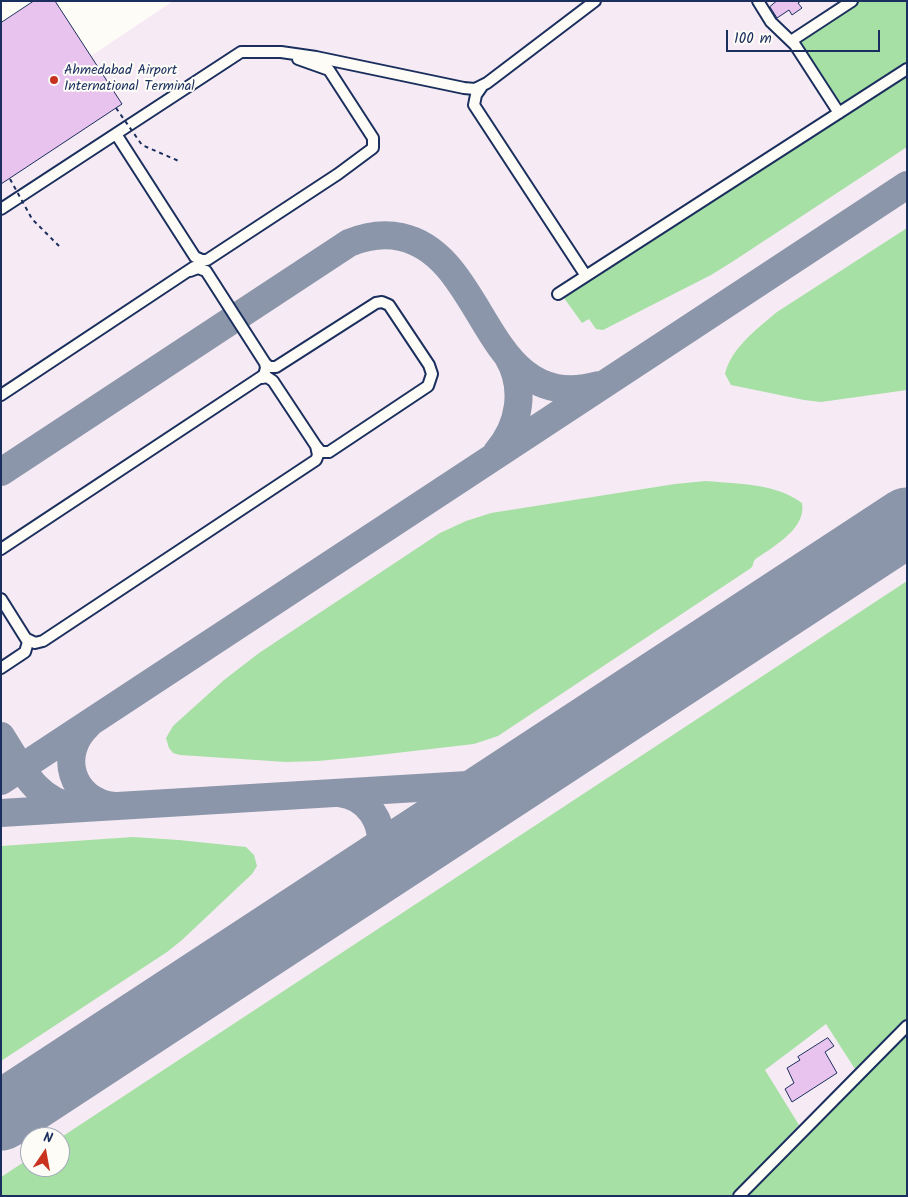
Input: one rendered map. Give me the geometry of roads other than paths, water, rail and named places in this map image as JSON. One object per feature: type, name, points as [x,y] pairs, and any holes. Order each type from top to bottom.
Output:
[{"type":"lane","points":[[586,276],[474,106],[478,91],[485,84],[595,1]]},
{"type":"lane","points":[[758,1],[771,22],[791,41],[839,113]]},
{"type":"lane","points":[[791,41],[852,1]]},
{"type":"lane","points":[[1,209],[241,52],[281,52],[316,57],[464,88],[475,89],[485,84]]},
{"type":"lane","points":[[116,134],[196,257],[202,260],[210,258],[338,174],[374,147],[373,138],[329,70],[281,52]]},
{"type":"lane","points":[[558,294],[907,69]]},
{"type":"lane","points":[[190,271],[195,265],[196,257]]},
{"type":"lane","points":[[210,258],[206,264],[206,270],[265,363],[270,368],[277,367]]},
{"type":"lane","points":[[1,395],[190,271],[198,268],[206,270]]},
{"type":"lane","points":[[1,548],[262,378],[267,377],[273,381],[316,446],[321,452],[329,452],[428,386],[432,377],[429,365],[389,305],[382,302],[376,303],[277,367],[273,373],[273,381]]},
{"type":"lane","points":[[262,378],[266,370],[265,363]]},
{"type":"lane","points":[[1,599],[27,638],[34,643],[43,641],[316,460],[318,455],[316,446]]},
{"type":"lane","points":[[1,668],[25,652],[28,644],[27,638]]},
{"type":"lane","points":[[739,1196],[907,1026]]},
{"type":"place","name":"Ahmedabad Airport International Terminal","points":[[54,80]]}]
